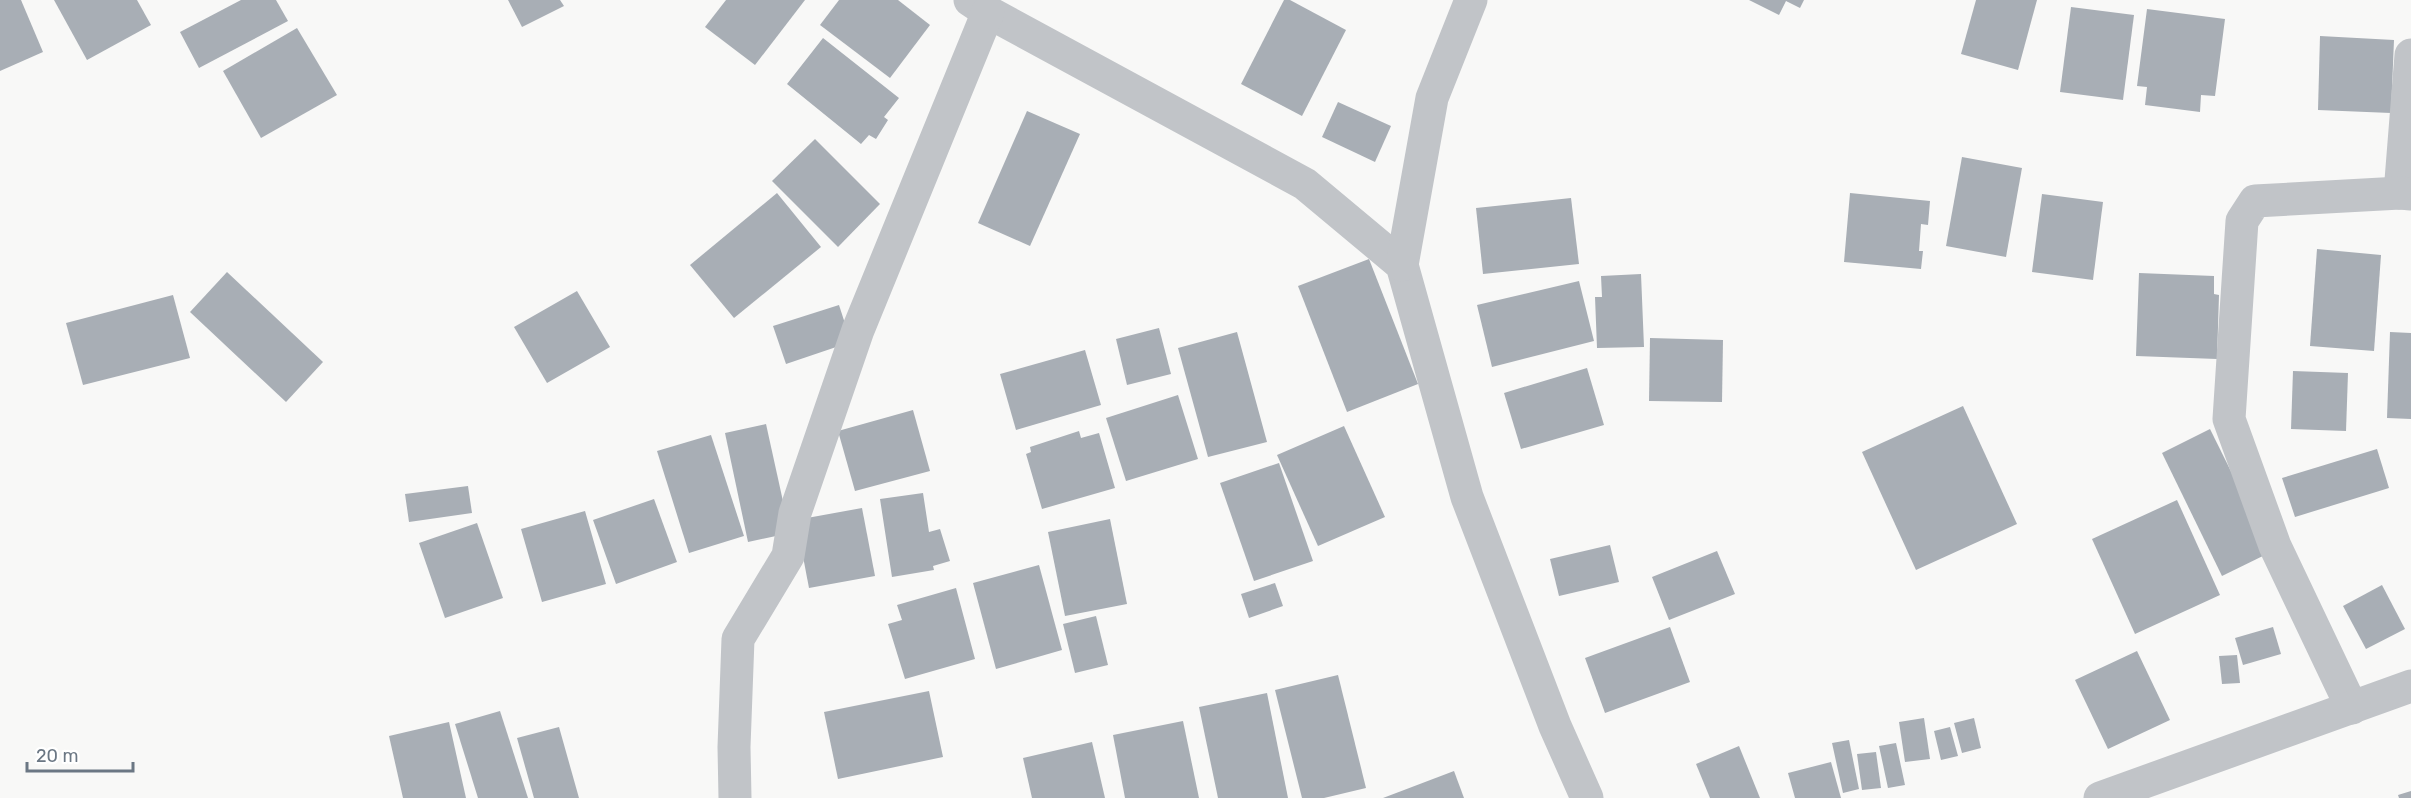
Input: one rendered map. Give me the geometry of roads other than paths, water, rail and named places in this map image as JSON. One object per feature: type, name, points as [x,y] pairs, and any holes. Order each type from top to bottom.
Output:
[{"type":"street","points":[[1471,0],[1432,98],[1402,265],[1467,497],[1555,726],[1587,798]]},
{"type":"street","points":[[735,798],[734,747],[738,639],[788,556],[795,513],[858,330],[979,6],[1305,184],[1402,265]]},
{"type":"street","points":[[2352,708],[2275,546],[2229,419],[2242,221],[2254,201],[2406,194],[2411,55]]},
{"type":"street","points":[[2100,798],[2411,686]]}]
